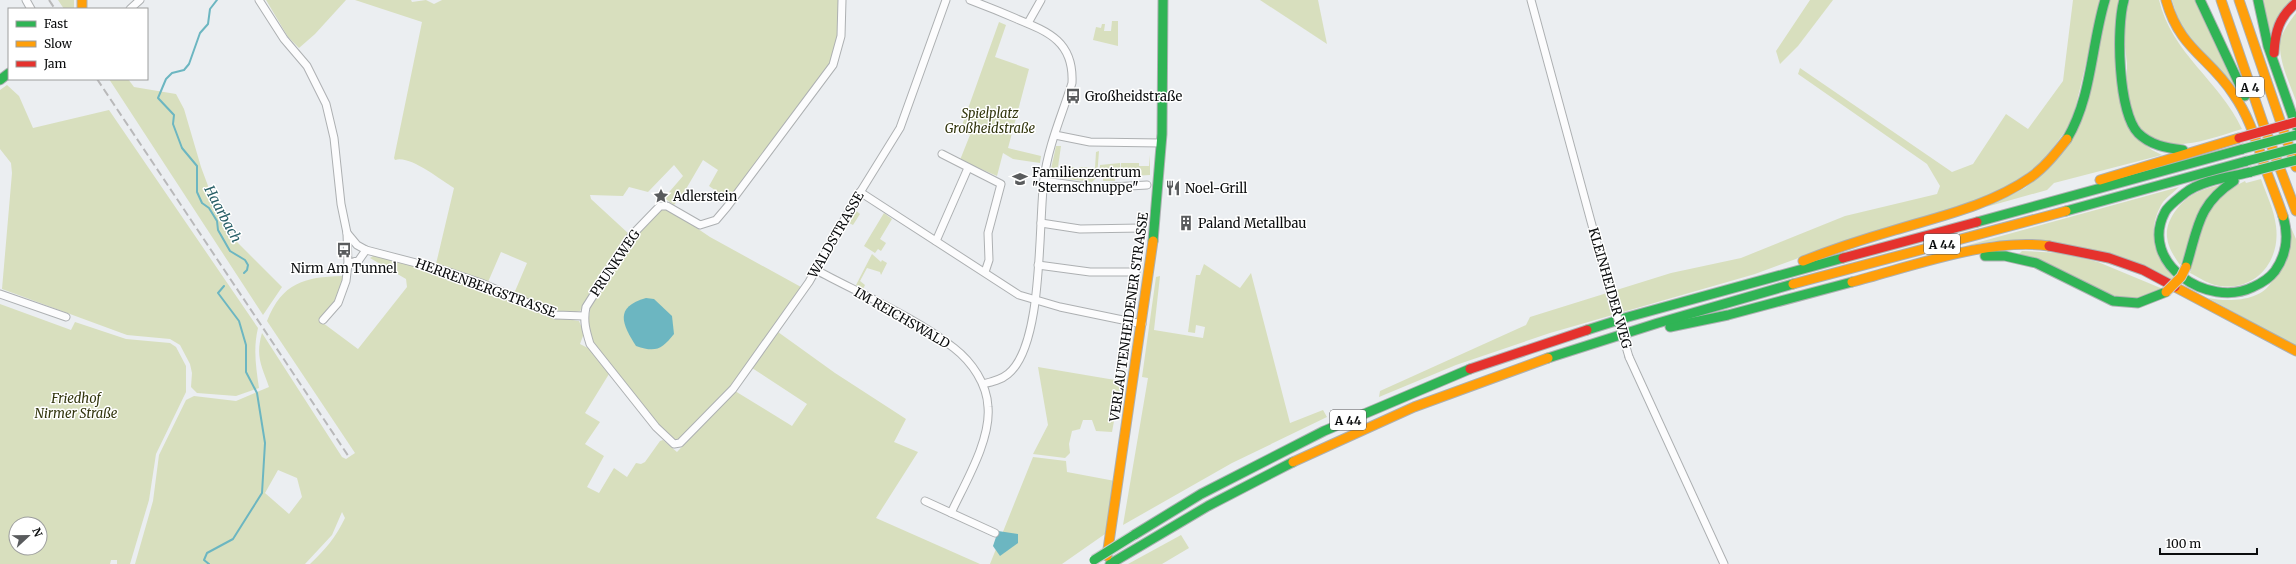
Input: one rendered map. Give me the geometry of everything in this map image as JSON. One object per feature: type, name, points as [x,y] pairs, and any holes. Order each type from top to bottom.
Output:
[{"type":"main road","name":"VERLAUTENHEIDENER STRASSE","points":[[1106,564],[1158,206],[1162,143],[1163,0]]},
{"type":"main road","points":[[1757,280],[1833,249],[1970,208],[2005,194],[2038,173],[2058,153],[2071,133],[2080,112],[2087,86],[2098,21],[2105,0]]},
{"type":"main road","points":[[2124,0],[2120,18],[2122,72],[2125,104],[2130,122],[2141,137],[2155,146],[2170,150],[2193,151]]},
{"type":"main road","points":[[2166,0],[2171,18],[2180,36],[2190,50],[2225,83],[2239,102],[2248,121],[2282,217],[2287,236],[2283,257],[2274,273],[2265,282],[2255,288],[2237,294],[2213,293],[2184,280],[2168,264],[2160,244],[2161,222],[2169,207],[2184,193],[2202,186],[2251,172],[2296,160]]},
{"type":"main road","points":[[2200,0],[2281,174]]},
{"type":"main road","name":"A 4","points":[[2221,0],[2281,174],[2296,211]]},
{"type":"main road","name":"A 4","points":[[2239,0],[2296,167]]},
{"type":"main road","points":[[2258,0],[2274,63],[2296,126]]},
{"type":"main road","points":[[2274,63],[2277,25],[2285,12],[2296,2]]},
{"type":"main road","points":[[0,80],[8,74]]},
{"type":"main road","points":[[2014,210],[2028,202],[2193,151],[2296,122]]},
{"type":"main road","name":"A 44","points":[[1090,562],[1201,494],[1258,464],[1391,401],[1480,365],[1575,333],[1757,280],[2296,134]]},
{"type":"main road","name":"A 44","points":[[1110,564],[1179,522],[1328,446],[1375,425],[1522,367],[1720,304],[2296,148]]},
{"type":"main road","points":[[1941,259],[1997,255],[2024,260],[2058,274],[2105,300],[2122,304],[2146,302],[2166,292],[2181,277],[2186,267],[2196,226],[2208,203],[2221,189],[2251,172]]},
{"type":"main road","points":[[1638,330],[1677,326],[1728,315],[1978,250],[2012,246],[2047,246],[2109,258],[2150,274],[2296,351]]},
{"type":"street","points":[[131,8],[140,0]]},
{"type":"street","points":[[259,0],[284,39],[307,66],[326,104],[334,138],[341,204],[347,233],[348,264],[346,281],[338,303],[323,320]]},
{"type":"street","name":"PRUNKWEG","points":[[584,316],[586,307],[597,287],[631,236],[660,206],[667,206],[700,225],[716,220],[727,207],[833,64],[841,36],[842,0]]},
{"type":"street","name":"WALDSTRASSE","points":[[584,316],[590,344],[599,357],[667,440],[674,444],[680,443],[733,389],[816,270],[905,117],[946,0]]},
{"type":"street","points":[[970,0],[1046,31],[1061,43],[1070,63],[1072,83],[1046,161],[1035,301],[1024,351],[1008,374],[997,381],[983,384]]},
{"type":"street","points":[[1028,23],[1041,0]]},
{"type":"street","name":"KLEINHEIDER WEG","points":[[1531,0],[1629,357],[1724,564]]},
{"type":"street","points":[[1055,135],[1096,143],[1162,143]]},
{"type":"street","points":[[942,154],[1001,184],[988,233],[989,260],[984,272]]},
{"type":"street","points":[[936,241],[968,168]]},
{"type":"street","points":[[1044,181],[1094,188],[1147,185]]},
{"type":"street","points":[[860,192],[1019,295],[1035,301],[1142,324]]},
{"type":"street","points":[[1040,223],[1080,229],[1142,228]]},
{"type":"street","name":"HERRENBERGSTRASSE","points":[[347,233],[357,245],[366,250],[443,270],[481,283],[556,315],[584,316]]},
{"type":"street","points":[[348,264],[359,260],[366,250]]},
{"type":"street","points":[[1038,265],[1090,272],[1136,272]]},
{"type":"street","name":"IM REICHSWALD","points":[[816,270],[904,318],[954,349],[974,370],[983,384],[988,407],[987,424],[981,447],[951,513]]},
{"type":"street","points":[[0,294],[66,317]]},
{"type":"street","points":[[925,501],[995,533]]},
{"type":"green space","points":[[58,0],[74,0],[74,8],[63,8]]},
{"type":"green space","points":[[266,0],[346,0],[315,34],[299,48],[288,37]]},
{"type":"green space","points":[[355,0],[411,0],[412,2],[426,0],[434,4],[442,0],[839,0],[839,20],[836,45],[830,63],[825,72],[729,200],[709,186],[718,170],[703,160],[686,189],[674,205],[664,198],[683,176],[674,165],[648,192],[629,187],[623,196],[590,195],[591,199],[629,234],[580,311],[563,313],[537,306],[513,296],[527,263],[501,252],[488,282],[436,264],[454,188],[416,164],[401,159],[395,160],[394,158],[422,22]]},
{"type":"green space","points":[[1260,0],[1318,0],[1327,44]]},
{"type":"green space","points":[[1810,0],[1833,0],[1798,46],[1780,64],[1776,51]]},
{"type":"green space","points":[[2073,0],[2101,0],[2072,122],[2041,164],[1996,194],[1826,248],[1755,274],[1550,333],[1456,365],[1379,397],[1380,391],[1526,325],[1530,317],[1671,273],[1741,258],[1845,216],[1937,194],[1940,186],[1927,164],[1798,74],[1800,68],[1952,172],[1973,164],[2006,114],[2028,129],[2063,81]]},
{"type":"green space","points":[[2110,0],[2120,0],[2117,26],[2138,139],[2152,150],[2162,155],[2054,183],[2047,190],[1986,207],[2025,188],[2050,167],[2068,146]]},
{"type":"green space","points":[[2130,0],[2159,0],[2165,19],[2174,36],[2185,52],[2221,96],[2242,129],[2191,143],[2175,144],[2160,142],[2148,135],[2137,122],[2128,98],[2124,23]]},
{"type":"green space","points":[[2172,0],[2195,0],[2240,91],[2181,28]]},
{"type":"green space","points":[[2263,0],[2294,0],[2270,32]]},
{"type":"green space","points":[[2296,13],[2296,101],[2281,58],[2280,43],[2284,31]]},
{"type":"green space","points":[[1112,21],[1118,21],[1118,46],[1093,40],[1096,27],[1101,28],[1102,24],[1105,24],[1104,31],[1111,31]]},
{"type":"green space","name":"Spielplatz Großheidstraße","points":[[999,22],[1006,25],[995,57],[1029,69],[1008,148],[1041,156],[1040,163],[1013,159],[1003,153],[997,176],[960,160],[970,135],[960,131]]},
{"type":"green space","points":[[110,80],[129,80],[134,87],[176,94],[184,109],[201,167],[214,202],[235,240],[282,287],[263,315]]},
{"type":"green space","points":[[7,85],[19,96],[33,128],[109,110],[258,328],[255,351],[259,388],[236,396],[197,393],[191,387],[192,373],[190,364],[180,345],[170,339],[127,335],[2,289],[12,173],[11,163],[0,149],[0,90]]},
{"type":"green space","points":[[1056,146],[1061,146],[1058,167],[1051,169]]},
{"type":"green space","points":[[1099,151],[1097,177],[1092,182],[1050,177],[1050,174],[1058,175],[1066,165],[1078,169],[1080,167],[1095,168],[1096,152]]},
{"type":"green space","points":[[1150,155],[1150,175],[1115,177],[1115,181],[1103,181],[1103,176],[1099,175],[1100,165],[1120,163],[1120,172],[1116,172],[1116,175],[1120,175],[1121,163],[1139,163],[1139,166],[1149,166]]},
{"type":"green space","points":[[2261,179],[2272,208],[2276,226],[2274,252],[2262,273],[2241,285],[2229,287],[2212,284],[2190,273],[2201,231],[2212,208],[2220,198],[2231,189],[2245,181],[2246,183]]},
{"type":"green space","points":[[2220,185],[2180,265],[2172,252],[2167,237],[2171,217],[2190,196],[2202,190]]},
{"type":"green space","points":[[2179,187],[2163,202],[2155,222],[2154,232],[2157,251],[2161,261],[2174,278],[2171,282],[2030,241],[1995,241],[1965,246]]},
{"type":"green space","points":[[667,208],[710,237],[801,287],[770,334],[731,387],[679,441],[675,442],[669,438],[592,342],[588,328],[590,308],[633,237],[662,209]]},
{"type":"green space","points":[[854,209],[860,214],[853,225],[847,222]]},
{"type":"green space","points":[[884,213],[892,219],[880,239],[886,243],[881,251],[878,249],[875,253],[864,246]]},
{"type":"green space","points":[[2288,221],[2296,239],[2296,346],[2208,298],[2224,300],[2243,299],[2252,297],[2267,288],[2274,276]]},
{"type":"green space","points":[[2022,251],[2061,253],[2098,262],[2163,289],[2130,302],[2017,256]]},
{"type":"green space","points":[[872,254],[881,262],[882,260],[887,263],[881,275],[880,272],[867,268],[860,281],[865,285],[863,289],[856,285]]},
{"type":"green space","points":[[373,256],[381,256],[441,272],[554,317],[579,321],[584,333],[580,344],[590,349],[609,374],[585,413],[600,422],[585,444],[604,456],[587,487],[599,493],[614,468],[627,477],[636,463],[641,464],[645,462],[660,441],[663,440],[677,452],[735,391],[792,426],[807,404],[752,368],[778,332],[835,373],[906,419],[894,442],[918,452],[876,518],[980,564],[310,564],[338,531],[345,518],[342,512],[332,535],[305,564],[135,564],[153,501],[159,455],[186,400],[194,396],[236,401],[269,387],[259,355],[262,333],[342,457],[346,459],[355,453],[267,321],[273,308],[287,290],[316,278],[342,276],[345,277],[335,302],[319,320],[358,349],[407,287],[406,279],[370,258]],"holes":[[[278,470],[297,478],[302,497],[289,514],[265,493]]]},
{"type":"green space","points":[[1204,264],[1240,288],[1251,273],[1290,423],[1323,410],[1327,417],[1232,463],[1123,525],[1148,378],[1142,377],[1156,277],[1160,276],[1154,330],[1203,338],[1205,327],[1196,325],[1195,333],[1188,332],[1196,275],[1200,275]]},
{"type":"green space","name":"Friedhof Nirmer Straße","points":[[0,304],[71,330],[75,322],[126,339],[170,343],[176,347],[186,366],[186,392],[156,454],[149,500],[130,564],[117,564],[117,560],[111,560],[110,564],[0,564]]},
{"type":"green space","points":[[1038,367],[1115,380],[1119,383],[1120,388],[1112,432],[1096,431],[1092,420],[1083,420],[1080,429],[1072,431],[1069,444],[1070,453],[1065,458],[1033,454],[1048,425]]},
{"type":"green space","points":[[1033,457],[1066,461],[1067,472],[1115,481],[1105,534],[1062,564],[990,564]]},
{"type":"green space","points":[[1181,535],[1189,548],[1162,564],[1128,564]]},
{"type":"water","points":[[646,298],[654,299],[672,316],[674,334],[662,346],[654,349],[636,346],[625,324],[625,311],[629,306]]},
{"type":"water","points":[[998,531],[1018,534],[1018,543],[1000,556],[993,546]]},
{"type":"waterway","name":"Haarbach","points":[[217,0],[210,9],[208,24],[200,33],[189,64],[184,70],[172,73],[166,79],[158,98],[174,115],[173,124],[182,148],[197,166],[197,192],[202,203],[209,208],[217,221],[218,230],[230,251],[245,260],[248,265],[247,270],[244,273]]},
{"type":"waterway","name":"Haarbach","points":[[209,564],[204,560],[207,553],[233,539],[262,493],[265,443],[257,393],[246,372],[246,345],[239,321],[218,293],[224,286]]},
{"type":"railway","points":[[49,0],[54,8]]},
{"type":"railway","points":[[98,80],[349,457]]},
{"type":"traffic: fast","points":[[1153,241],[1162,134],[1163,0]]},
{"type":"traffic: fast","points":[[2067,139],[2082,106],[2100,17],[2105,0]]},
{"type":"traffic: fast","points":[[2124,0],[2120,29],[2120,69],[2126,107],[2131,122],[2138,133],[2153,143],[2164,147],[2183,150]]},
{"type":"traffic: fast","points":[[2200,0],[2245,96]]},
{"type":"traffic: fast","points":[[2258,0],[2268,46],[2296,126]]},
{"type":"traffic: fast","points":[[0,80],[8,74]]},
{"type":"traffic: fast","points":[[2243,149],[2296,135]]},
{"type":"traffic: fast","points":[[2247,161],[2296,148]]},
{"type":"traffic: fast","points":[[1977,222],[2243,149]]},
{"type":"traffic: fast","points":[[2251,172],[2296,160]]},
{"type":"traffic: fast","points":[[2066,211],[2247,161]]},
{"type":"traffic: fast","points":[[2251,172],[2200,185],[2185,193],[2169,207],[2165,212],[2159,231],[2161,248],[2169,264],[2182,277],[2198,286],[2216,292],[2235,292],[2253,287],[2270,276],[2275,271],[2282,258],[2286,245],[2286,231],[2283,216]]},
{"type":"traffic: fast","points":[[2186,267],[2197,229],[2206,209],[2213,199],[2234,181]]},
{"type":"traffic: fast","points":[[1985,256],[2005,256],[2036,263],[2113,301],[2138,303],[2166,292]]},
{"type":"traffic: fast","points":[[1587,330],[1628,317],[1843,258]]},
{"type":"traffic: fast","points":[[1670,327],[1728,315],[1852,282]]},
{"type":"traffic: fast","points":[[1548,358],[1658,323],[1793,284]]},
{"type":"traffic: fast","points":[[1134,535],[1201,494],[1324,431],[1470,369]]},
{"type":"traffic: fast","points":[[1110,564],[1208,506],[1293,462]]},
{"type":"traffic: fast","points":[[1094,560],[1134,535]]},
{"type":"traffic: slow","points":[[82,0],[82,8]]},
{"type":"traffic: slow","points":[[2166,0],[2172,17],[2187,42],[2215,71],[2240,104],[2253,131],[2283,216]]},
{"type":"traffic: slow","points":[[2221,0],[2264,126],[2296,211]]},
{"type":"traffic: slow","points":[[2239,0],[2296,167]]},
{"type":"traffic: slow","points":[[2100,180],[2239,138]]},
{"type":"traffic: slow","points":[[1803,261],[1860,241],[1966,209],[1999,195],[2016,187],[2041,169],[2067,139]]},
{"type":"traffic: slow","points":[[1793,284],[2066,211]]},
{"type":"traffic: slow","points":[[1107,556],[1153,241]]},
{"type":"traffic: slow","points":[[1852,282],[1976,249],[2026,244],[2049,246]]},
{"type":"traffic: slow","points":[[2166,292],[2181,277],[2186,267]]},
{"type":"traffic: slow","points":[[2175,287],[2296,351]]},
{"type":"traffic: slow","points":[[1293,462],[1414,407],[1548,358]]},
{"type":"traffic: jam","points":[[2274,53],[2275,38],[2279,25],[2290,8],[2296,3]]},
{"type":"traffic: jam","points":[[2239,138],[2296,122]]},
{"type":"traffic: jam","points":[[1843,258],[1977,222]]},
{"type":"traffic: jam","points":[[2049,246],[2109,258],[2143,270],[2175,287]]},
{"type":"traffic: jam","points":[[1470,369],[1587,330]]},
{"type":"place","name":"Großheidstraße","points":[[1073,96]]},
{"type":"place","name":"Familienzentrum \"Sternschnuppe\"","points":[[1020,179]]},
{"type":"place","name":"Noel-Grill","points":[[1173,188]]},
{"type":"place","name":"Adlerstein","points":[[661,196]]},
{"type":"place","name":"Paland Metallbau","points":[[1186,223]]},
{"type":"place","name":"Nirm Am Tunnel","points":[[344,250]]}]
